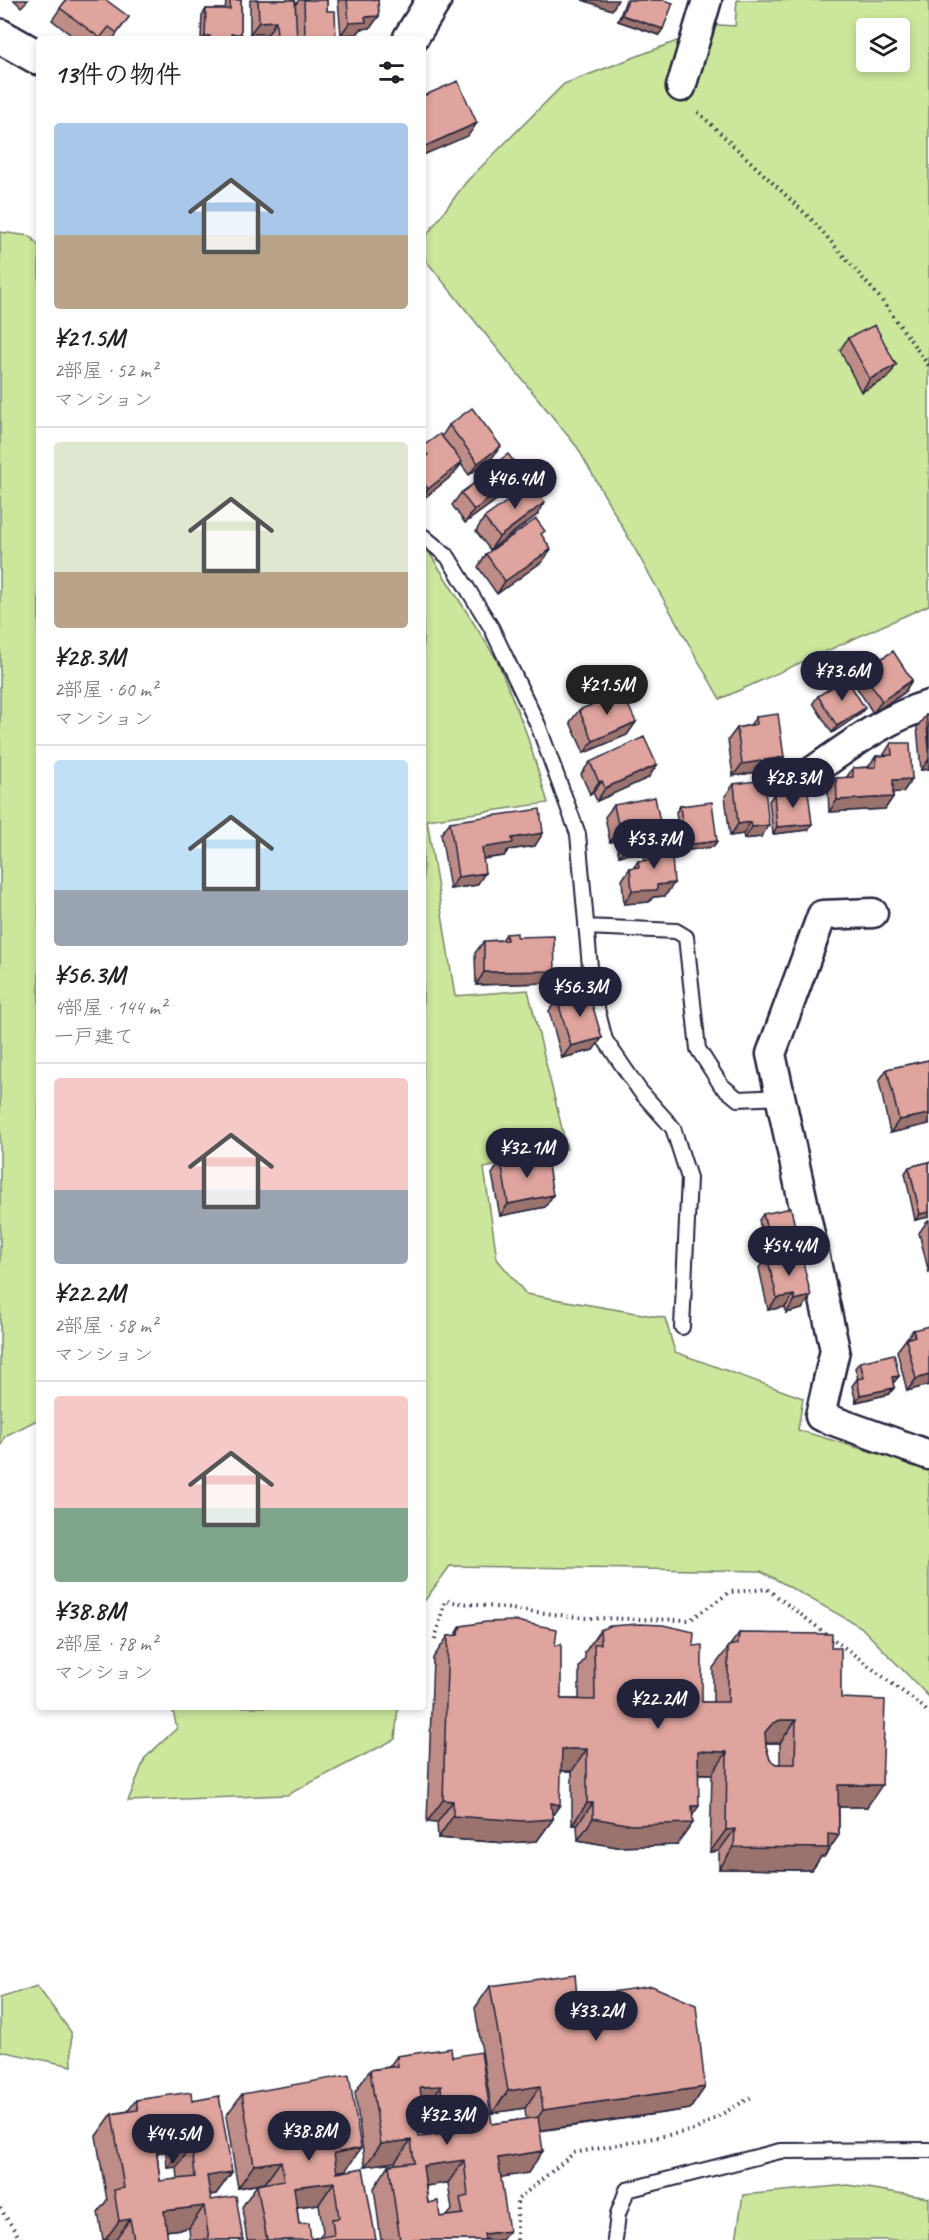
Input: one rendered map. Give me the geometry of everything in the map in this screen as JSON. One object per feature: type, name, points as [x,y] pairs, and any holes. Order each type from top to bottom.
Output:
[{"type":"street","points":[[412,36],[434,0]]},
{"type":"street","points":[[681,87],[707,0]]},
{"type":"street","points":[[0,36],[36,56]]},
{"type":"street","points":[[803,778],[858,741],[912,710],[929,705]]},
{"type":"street","points":[[873,913],[822,915],[771,1054],[835,1350],[820,1416],[929,1455]]},
{"type":"lane","points":[[426,539],[448,557],[490,627],[538,725],[578,834],[592,989],[605,1040],[640,1091],[673,1128],[689,1178],[682,1327]]},
{"type":"lane","points":[[586,927],[676,931],[686,937],[698,1049],[721,1085],[738,1099],[780,1097]]},
{"type":"lane","points":[[615,2240],[618,2214],[627,2190],[780,2151],[929,2150]]},
{"type":"path","points":[[681,87],[699,114],[812,220],[880,298],[929,366]]},
{"type":"path","points":[[435,1639],[446,1601],[586,1618],[690,1620],[730,1592],[767,1590],[929,1714]]},
{"type":"path","points":[[517,2240],[517,2200],[574,2153],[695,2130],[753,2096]]},
{"type":"path","points":[[0,2208],[21,2240]]},
{"type":"green space","points":[[737,0],[929,0],[929,605],[720,699],[577,447],[426,261],[426,236],[466,182],[564,84],[719,25],[735,26]]},
{"type":"green space","points":[[0,232],[30,236],[36,243],[36,1420],[5,1436],[0,1448]]},
{"type":"green space","points":[[427,549],[497,660],[526,732],[548,803],[427,820],[455,996],[528,990],[567,1149],[484,1168],[497,1259],[526,1294],[665,1318],[675,1352],[803,1398],[798,1430],[929,1469],[929,1697],[861,1627],[761,1571],[450,1566],[426,1599]]},
{"type":"green space","points":[[173,1710],[398,1710],[395,1739],[287,1795],[128,1801],[145,1758],[177,1728]]},
{"type":"green space","points":[[37,1986],[71,2032],[72,2066],[0,2051],[0,1998]]},
{"type":"green space","points":[[848,2185],[929,2198],[929,2240],[736,2240],[743,2195]]},
{"type":"building","points":[[66,0],[106,0],[129,17],[117,33],[109,27],[102,36],[97,36],[60,8]]},
{"type":"building","points":[[230,0],[241,0],[241,34],[205,36],[206,9],[230,9]]},
{"type":"building","points":[[258,0],[295,0],[297,36],[277,36],[276,21],[259,22]]},
{"type":"building","points":[[304,0],[327,0],[327,11],[335,11],[336,36],[305,36]]},
{"type":"building","points":[[347,0],[378,0],[379,16],[365,17],[366,22],[349,23]]},
{"type":"building","points":[[628,0],[663,0],[673,3],[663,29],[622,15]]},
{"type":"building","points":[[458,81],[477,123],[426,146],[426,95]]},
{"type":"building","points":[[875,325],[896,365],[870,379],[848,338]]},
{"type":"building","points":[[472,408],[501,446],[478,463],[449,425]]},
{"type":"building","points":[[440,434],[462,462],[428,489],[426,486],[426,457],[428,455],[426,444]]},
{"type":"building","points":[[508,454],[523,474],[474,510],[461,493]]},
{"type":"building","points":[[531,484],[545,502],[499,537],[484,518]]},
{"type":"building","points":[[536,519],[545,531],[541,534],[551,549],[505,581],[486,554]]},
{"type":"building","points":[[893,651],[912,680],[882,701],[862,671]]},
{"type":"building","points":[[846,678],[865,708],[837,726],[818,696]]},
{"type":"building","points":[[622,692],[636,722],[593,741],[579,710]]},
{"type":"building","points":[[778,714],[784,757],[742,764],[737,728],[757,724],[756,717]]},
{"type":"building","points":[[926,715],[929,715],[929,748]]},
{"type":"building","points":[[644,737],[657,765],[605,788],[602,781],[599,782],[590,762]]},
{"type":"building","points":[[891,743],[910,743],[912,779],[893,780],[893,797],[837,800],[836,778],[853,777],[853,768],[876,767],[876,756],[892,755]]},
{"type":"building","points":[[764,780],[769,825],[752,827],[751,822],[738,824],[734,784]]},
{"type":"building","points":[[808,791],[812,824],[777,827],[774,794]]},
{"type":"building","points":[[655,797],[663,837],[628,844],[625,829],[619,830],[614,805]]},
{"type":"building","points":[[712,802],[717,841],[685,845],[680,806]]},
{"type":"building","points":[[540,809],[543,833],[512,838],[513,843],[482,848],[485,873],[458,877],[450,822]]},
{"type":"building","points":[[671,843],[674,883],[657,885],[657,890],[632,891],[630,868],[639,867],[638,861],[653,860],[652,845]]},
{"type":"building","points":[[517,933],[517,937],[554,936],[555,971],[484,972],[484,941],[507,940],[506,934]]},
{"type":"building","points":[[588,990],[602,1038],[571,1046],[557,999]]},
{"type":"building","points":[[929,1060],[929,1114],[899,1120],[887,1069]]},
{"type":"building","points":[[546,1154],[553,1195],[508,1204],[501,1161]]},
{"type":"building","points":[[929,1162],[929,1212],[920,1214],[909,1167]]},
{"type":"building","points":[[791,1208],[796,1232],[769,1238],[763,1214]]},
{"type":"building","points":[[786,1251],[789,1262],[802,1258],[811,1296],[795,1300],[794,1295],[777,1298],[767,1256]]},
{"type":"building","points":[[929,1326],[929,1375],[916,1379],[906,1339],[915,1336],[913,1330]]},
{"type":"building","points":[[894,1354],[899,1376],[892,1377],[894,1388],[860,1395],[857,1379],[864,1378],[860,1362]]},
{"type":"building","points":[[515,1621],[557,1629],[555,1646],[561,1644],[561,1699],[595,1700],[594,1644],[601,1644],[600,1630],[610,1626],[663,1625],[694,1632],[693,1646],[702,1645],[702,1702],[728,1702],[728,1646],[738,1644],[739,1633],[832,1634],[831,1648],[841,1648],[841,1698],[885,1700],[882,1785],[838,1785],[839,1835],[828,1834],[828,1848],[734,1847],[735,1829],[726,1830],[727,1752],[698,1751],[699,1806],[692,1806],[693,1823],[632,1825],[593,1818],[593,1803],[587,1803],[587,1749],[562,1749],[560,1805],[551,1803],[553,1819],[523,1821],[453,1816],[453,1801],[443,1800],[448,1636],[458,1635],[461,1626]],"holes":[[[780,1720],[796,1720],[795,1764],[776,1764],[770,1760],[765,1732],[772,1724]]]},
{"type":"building","points":[[575,1974],[577,1997],[652,1986],[696,2005],[705,2087],[543,2110],[540,2086],[508,2091],[490,1986]]},
{"type":"building","points":[[451,2048],[452,2057],[481,2052],[492,2124],[538,2117],[543,2151],[498,2158],[509,2231],[484,2234],[485,2240],[400,2240],[389,2165],[414,2162],[411,2140],[381,2144],[370,2070],[398,2066],[397,2056]],"holes":[[[441,2086],[442,2102],[452,2101],[455,2133],[419,2137],[416,2104],[422,2103],[420,2087]],[[464,2160],[468,2196],[460,2198],[463,2214],[440,2217],[438,2201],[428,2203],[423,2166]]]},
{"type":"building","points":[[349,2075],[361,2148],[334,2153],[337,2173],[363,2168],[376,2240],[267,2240],[257,2185],[284,2180],[281,2161],[254,2165],[242,2094]],"holes":[[[334,2182],[339,2218],[332,2219],[334,2235],[311,2239],[309,2223],[299,2224],[294,2187]]]},
{"type":"building","points":[[191,2092],[192,2101],[219,2096],[232,2172],[207,2176],[211,2200],[236,2196],[243,2240],[209,2240],[204,2206],[164,2211],[168,2240],[134,2240],[130,2219],[119,2221],[114,2190],[124,2188],[112,2114],[138,2110],[136,2100]],"holes":[[[181,2129],[183,2146],[192,2145],[195,2177],[160,2181],[156,2147],[162,2147],[161,2131]]]}]
